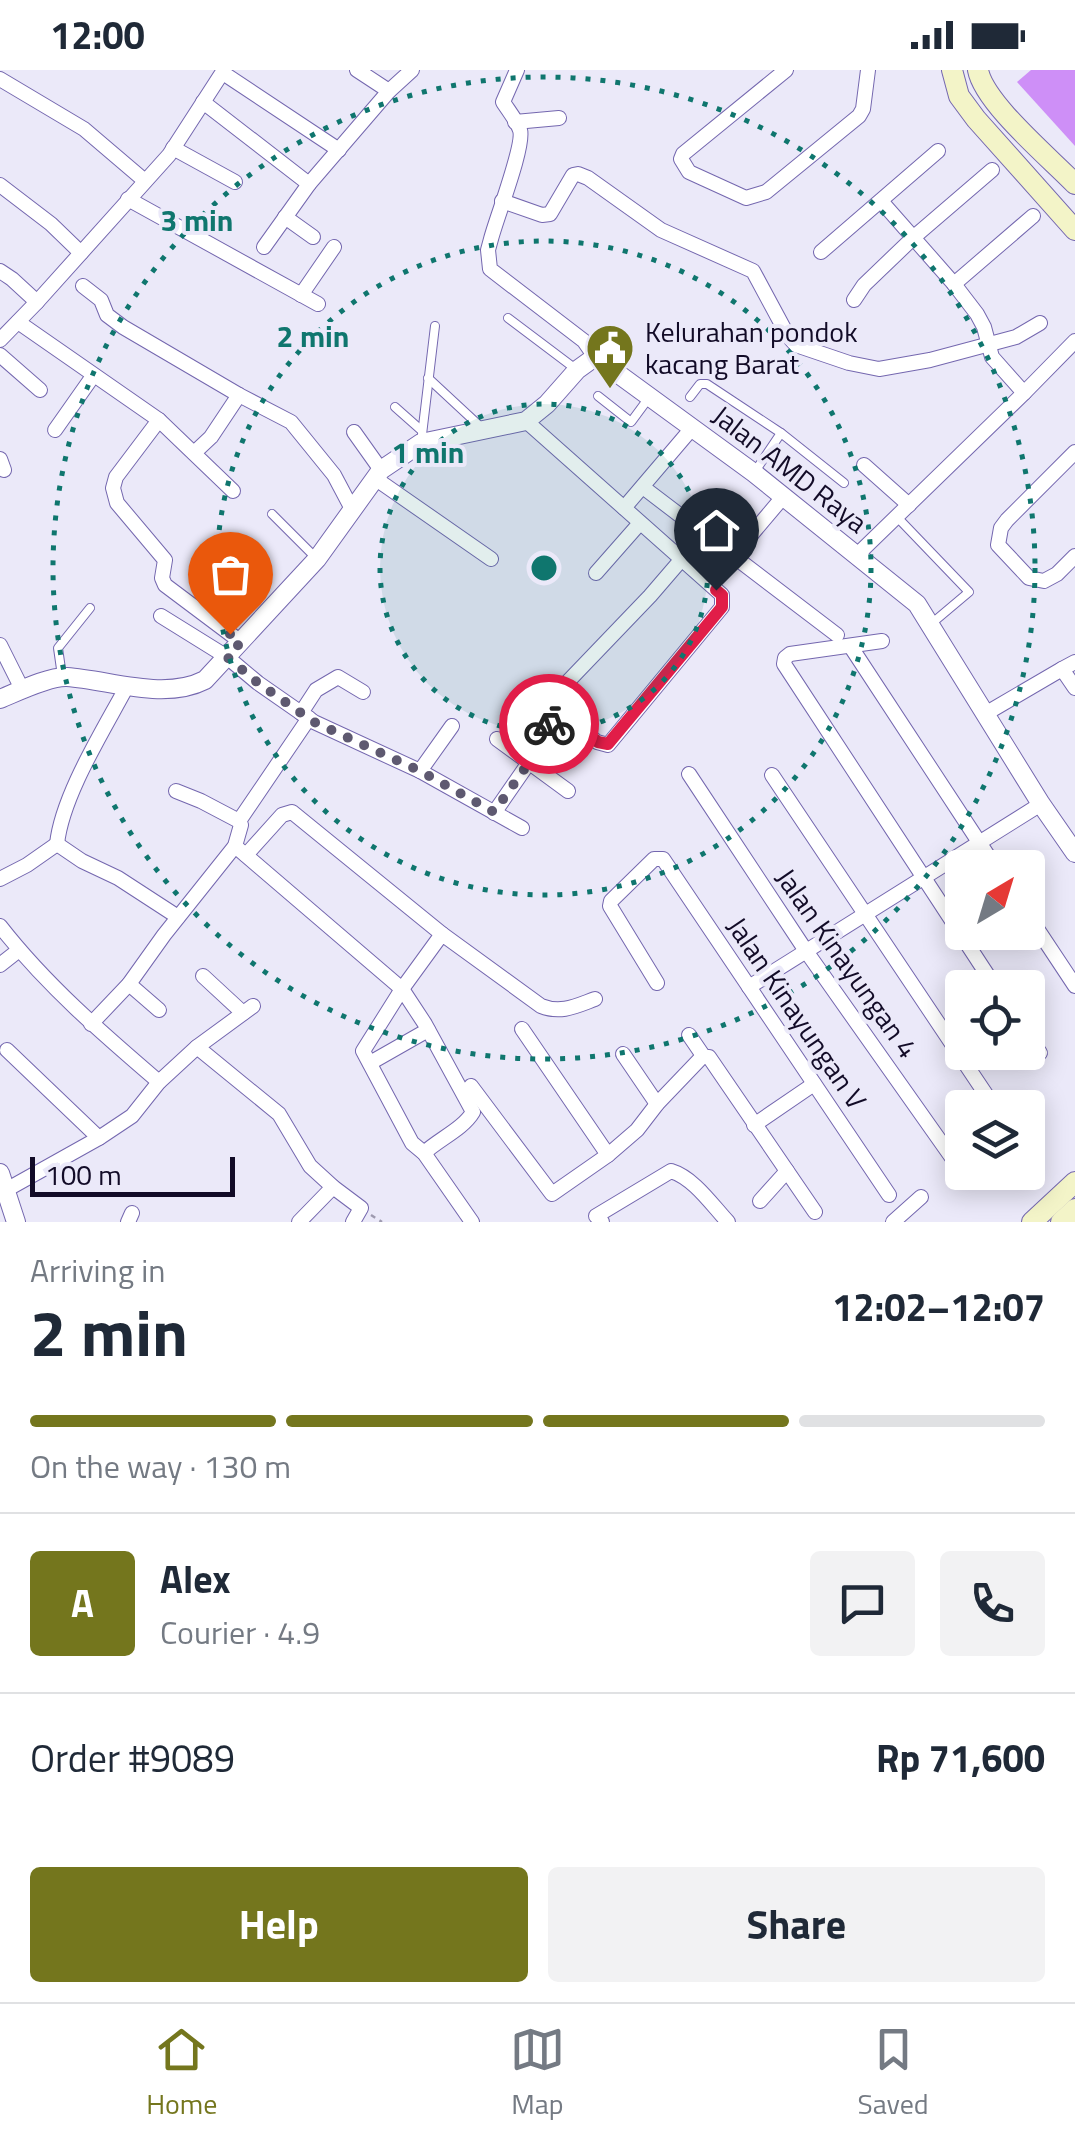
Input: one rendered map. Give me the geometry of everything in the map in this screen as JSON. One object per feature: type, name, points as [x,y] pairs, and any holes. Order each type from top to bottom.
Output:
[{"type":"main road","points":[[952,70],[959,96],[976,119],[1075,230]]},
{"type":"main road","points":[[978,70],[994,103],[1075,184]]},
{"type":"main road","points":[[1032,1222],[1075,1182]]},
{"type":"main road","points":[[1061,1222],[1075,1209]]},
{"type":"street","points":[[358,70],[388,91]]},
{"type":"street","points":[[264,247],[309,184],[388,91],[412,70]]},
{"type":"street","points":[[0,699],[62,676],[126,688],[190,688],[205,680],[317,559],[379,474],[421,436],[526,421],[595,357],[584,341],[490,270],[488,250],[521,136],[503,102],[517,70]]},
{"type":"street","points":[[786,70],[683,154],[681,160],[690,172],[746,198],[766,192],[860,116],[868,70]]},
{"type":"street","points":[[0,340],[174,148],[224,71],[339,150]]},
{"type":"street","points":[[0,78],[84,129],[145,181]]},
{"type":"street","points":[[203,102],[309,184]]},
{"type":"street","points":[[516,122],[558,118]]},
{"type":"street","points":[[174,148],[234,182]]},
{"type":"street","points":[[821,252],[938,151]]},
{"type":"street","points":[[854,300],[864,285],[914,237],[992,170]]},
{"type":"street","points":[[502,201],[542,215],[550,214],[573,175],[588,178],[661,230],[753,271],[796,345],[849,363],[878,369],[930,360],[1016,337],[1040,323]]},
{"type":"street","points":[[0,185],[81,253]]},
{"type":"street","points":[[128,199],[318,304]]},
{"type":"street","points":[[881,201],[977,314],[998,366],[1024,393]]},
{"type":"street","points":[[954,284],[1033,216]]},
{"type":"street","points":[[285,217],[312,237]]},
{"type":"street","points":[[301,295],[334,248]]},
{"type":"street","points":[[0,272],[38,302]]},
{"type":"street","points":[[83,286],[101,300],[115,322],[292,422],[334,474],[352,509]]},
{"type":"street","points":[[18,322],[159,420],[234,490]]},
{"type":"street","points":[[856,556],[1075,341]]},
{"type":"street","points":[[0,354],[40,390]]},
{"type":"street","name":"Jalan AMD Raya","points":[[595,357],[754,473],[917,604],[1075,853]]},
{"type":"street","points":[[56,430],[93,376]]},
{"type":"street","points":[[194,452],[211,437],[239,395]]},
{"type":"street","points":[[159,420],[116,477],[117,503],[165,560],[165,586],[241,642]]},
{"type":"street","points":[[526,421],[722,595],[722,607],[608,744],[598,742],[552,704],[556,694],[680,560]]},
{"type":"street","points":[[624,508],[693,427]]},
{"type":"street","points":[[354,432],[379,474],[491,559]]},
{"type":"street","points":[[1075,452],[1001,528],[998,545],[1029,578],[1044,581],[1075,556]]},
{"type":"street","points":[[864,465],[909,505]]},
{"type":"street","points":[[648,491],[837,635]]},
{"type":"street","points":[[734,555],[783,497]]},
{"type":"street","points":[[596,573],[640,523]]},
{"type":"street","points":[[162,616],[227,657],[305,716],[420,771],[522,828]]},
{"type":"street","points":[[882,641],[790,654],[784,664],[984,970]]},
{"type":"street","points":[[0,645],[22,690]]},
{"type":"street","points":[[851,646],[984,850]]},
{"type":"street","points":[[984,714],[1068,666],[1075,688]]},
{"type":"street","points":[[364,692],[338,678],[316,690],[305,716],[239,820],[240,851],[402,989],[428,1030],[473,1112],[472,1117],[424,1152]]},
{"type":"street","points":[[0,879],[57,844],[62,817],[126,688]]},
{"type":"street","points":[[494,812],[525,758],[561,712]]},
{"type":"street","points":[[420,771],[452,726]]},
{"type":"street","points":[[497,739],[568,791]]},
{"type":"street","name":"Jalan Kinayungan 4","points":[[689,774],[806,951],[945,1149]]},
{"type":"street","points":[[772,776],[983,1090]]},
{"type":"street","points":[[176,792],[239,820]]},
{"type":"street","points":[[749,987],[1041,804]]},
{"type":"street","points":[[91,1024],[129,984],[178,917],[240,851],[282,814],[292,812],[442,934],[542,1006],[550,1010],[568,1009],[594,999]]},
{"type":"street","points":[[57,844],[178,917]]},
{"type":"street","name":"Jalan Kinayungan V","points":[[657,983],[610,906],[654,859],[664,859],[889,1195]]},
{"type":"street","points":[[0,926],[91,1024],[159,1082]]},
{"type":"street","points":[[442,934],[362,1051],[412,1143],[424,1152],[472,1222]]},
{"type":"street","points":[[1045,941],[1075,986]]},
{"type":"street","points":[[0,965],[19,950]]},
{"type":"street","points":[[16,1222],[3,1181],[99,1138],[132,1116],[159,1082],[248,1009],[204,976]]},
{"type":"street","points":[[129,984],[158,1010]]},
{"type":"street","points":[[522,1029],[608,1155]]},
{"type":"street","points":[[370,1063],[428,1030]]},
{"type":"street","points":[[690,1035],[815,1212]]},
{"type":"street","points":[[197,1047],[279,1114],[310,1166],[361,1208],[353,1222]]},
{"type":"street","points":[[7,1050],[99,1138]]},
{"type":"street","points":[[622,1054],[657,1104]]},
{"type":"street","points":[[471,1086],[552,1194],[636,1130],[704,1057]]},
{"type":"street","points":[[754,1125],[814,1084]]},
{"type":"street","points":[[595,1220],[671,1171],[692,1184],[728,1222]]},
{"type":"street","points":[[760,1201],[786,1171]]},
{"type":"street","points":[[300,1222],[333,1187]]},
{"type":"street","points":[[892,1222],[920,1198]]},
{"type":"lane","points":[[508,318],[577,370]]},
{"type":"lane","points":[[421,436],[434,326]]},
{"type":"lane","points":[[428,378],[484,430]]},
{"type":"lane","points":[[690,398],[700,384],[707,384],[781,433],[844,483]]},
{"type":"lane","points":[[598,396],[631,422],[651,396]]},
{"type":"lane","points":[[396,407],[421,436]]},
{"type":"lane","points":[[754,473],[781,433]]},
{"type":"lane","points":[[272,514],[317,559]]},
{"type":"lane","points":[[896,517],[969,592],[930,624]]},
{"type":"lane","points":[[62,676],[58,648],[90,608]]},
{"type":"building","points":[[1031,70],[1075,70],[1075,146],[1017,82]]},
{"type":"way so far","points":[[230,634],[241,642],[227,657],[308,718],[420,771],[494,812],[530,761],[521,756],[549,724]]},
{"type":"place","name":"Kelurahan pondok kacang Barat","points":[[610,390]]},
{"type":"route","points":[[549,724],[561,712],[598,742],[608,744],[722,607],[722,595],[716,590]]}]
